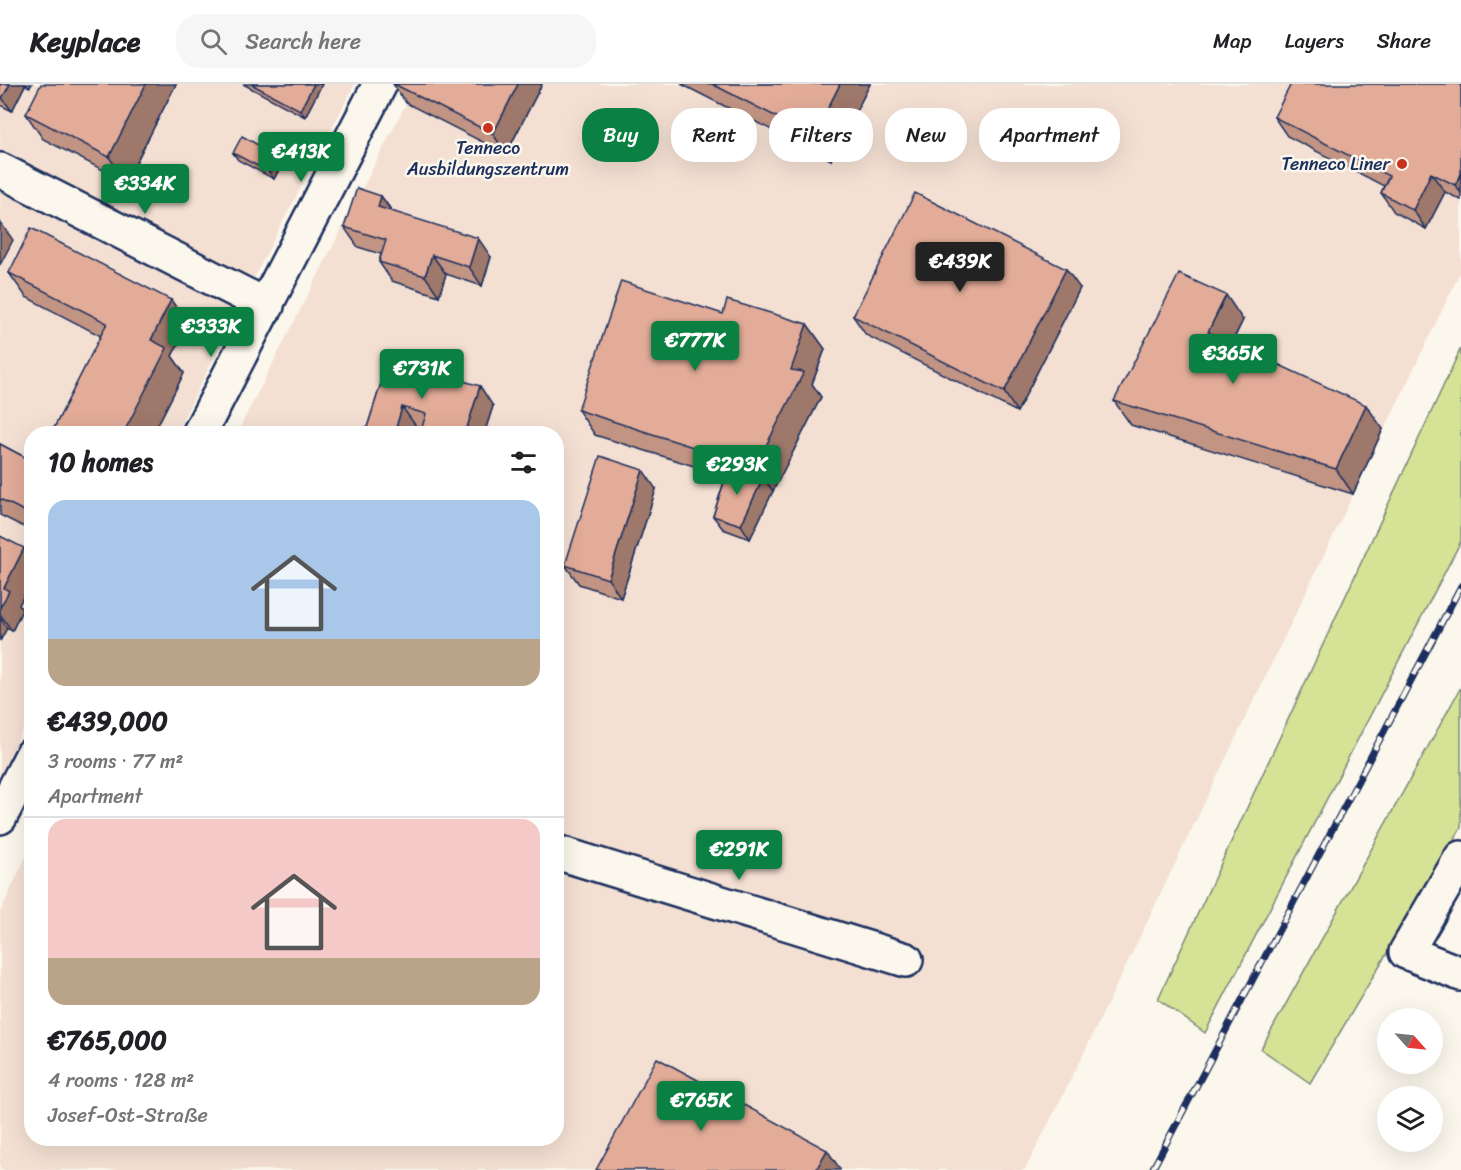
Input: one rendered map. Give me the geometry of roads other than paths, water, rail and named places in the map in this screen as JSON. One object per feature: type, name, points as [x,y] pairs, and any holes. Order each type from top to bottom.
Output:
[{"type":"street","points":[[204,426],[380,84]]},
{"type":"street","points":[[0,170],[267,306]]},
{"type":"street","points":[[0,817],[24,770]]},
{"type":"street","points":[[564,854],[906,960]]},
{"type":"street","points":[[1461,858],[1406,952],[1461,974]]},
{"type":"railway","points":[[1152,1170],[1461,586]]},
{"type":"place","name":"Tenneco Ausbildungszentrum","points":[[488,128]]},
{"type":"place","name":"Tenneco Liner","points":[[1402,164]]}]
